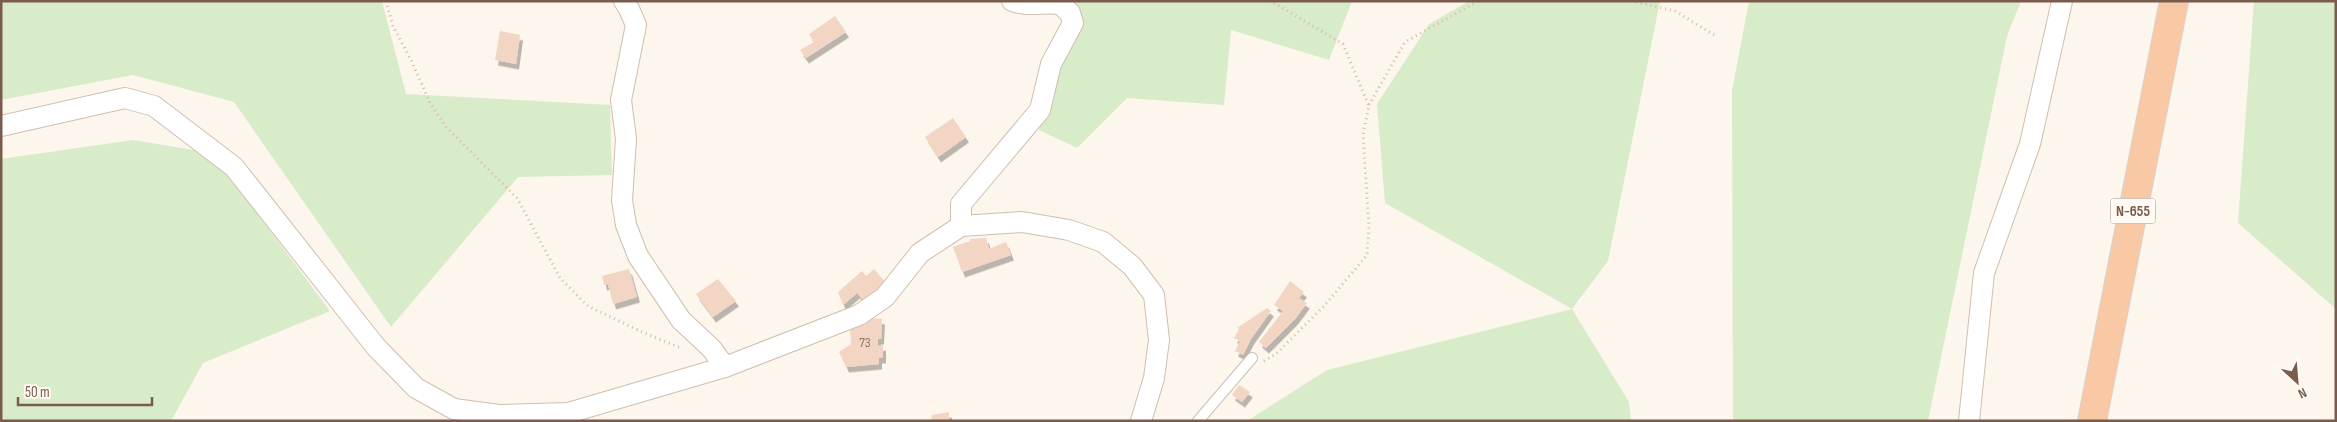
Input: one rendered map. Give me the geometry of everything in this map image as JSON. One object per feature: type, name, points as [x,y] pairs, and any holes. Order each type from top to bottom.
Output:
[{"type":"highway","name":"N-655","points":[[2092,421],[2174,1]]},
{"type":"street","points":[[624,1],[630,9],[636,25],[621,100],[626,139],[622,200],[626,225],[638,256],[681,320],[712,349],[725,367]]},
{"type":"street","points":[[961,226],[961,204],[1040,110],[1051,64],[1073,23],[1070,13],[1060,4],[1048,2],[1024,6],[1012,1]]},
{"type":"street","points":[[1969,421],[1984,273],[2030,144],[2062,1]]},
{"type":"street","points":[[1,126],[125,98],[154,106],[234,167],[376,347],[416,388],[454,409],[499,415],[568,413],[725,367],[859,315],[885,296],[920,253],[961,226],[1022,222],[1070,230],[1103,242],[1132,266],[1154,295],[1159,340],[1154,378],[1141,421]]},
{"type":"lane","points":[[1198,421],[1252,358]]},
{"type":"path","points":[[386,1],[393,26],[412,62],[430,103],[447,128],[517,198],[560,278],[588,306],[642,332],[683,348],[712,349]]},
{"type":"path","points":[[1268,1],[1343,44],[1369,106]]},
{"type":"path","points":[[1235,377],[1276,354],[1325,304],[1367,255],[1369,227],[1363,134],[1369,106],[1405,42],[1478,1]]},
{"type":"path","points":[[1631,1],[1675,11],[1714,35]]},
{"type":"green space","points":[[1,1],[382,1],[406,94],[610,105],[612,175],[518,177],[391,327],[234,102],[133,75],[1,100]]},
{"type":"green space","points":[[1075,1],[1352,1],[1329,60],[1231,30],[1224,105],[1127,98],[1077,148],[1039,130],[1056,73],[1079,32]]},
{"type":"green space","points":[[1469,1],[1660,1],[1608,261],[1572,309],[1385,203],[1377,104],[1429,24]]},
{"type":"green space","points":[[1749,1],[2021,1],[2007,36],[1928,421],[1733,421],[1732,91]]},
{"type":"green space","points":[[2254,1],[2336,1],[2336,309],[2238,223]]},
{"type":"green space","points":[[133,140],[212,153],[330,311],[203,363],[171,421],[1,421],[1,159]]},
{"type":"green space","points":[[1572,309],[1629,402],[1631,421],[1247,421],[1327,370]]},
{"type":"building","points":[[835,16],[846,32],[806,58],[800,50],[814,42],[809,34]]},
{"type":"building","points":[[500,31],[520,35],[516,64],[495,60]]},
{"type":"building","points":[[953,118],[966,137],[938,157],[925,137]]},
{"type":"building","points":[[986,238],[989,249],[1006,242],[1011,255],[962,272],[953,247],[970,241],[970,239]]},
{"type":"building","points":[[629,269],[637,297],[613,304],[608,284],[604,285],[602,276]]},
{"type":"building","points":[[874,269],[886,283],[866,303],[857,293],[843,305],[838,292],[862,271],[866,276]]},
{"type":"building","points":[[718,279],[736,301],[713,317],[696,294]]},
{"type":"building","points":[[1290,281],[1304,292],[1299,298],[1307,303],[1295,319],[1266,348],[1259,342],[1283,311],[1274,305]]},
{"type":"building","points":[[1267,308],[1271,311],[1251,339],[1243,355],[1235,351],[1240,341],[1234,338],[1239,329],[1237,328]]},
{"type":"building","points":[[872,318],[882,319],[881,339],[878,339],[878,346],[883,345],[883,358],[879,358],[879,364],[846,367],[839,352],[851,344],[850,326]]},
{"type":"building","points":[[1239,385],[1250,392],[1242,402],[1232,395]]},
{"type":"building","points":[[949,412],[949,421],[931,421],[932,415]]}]
